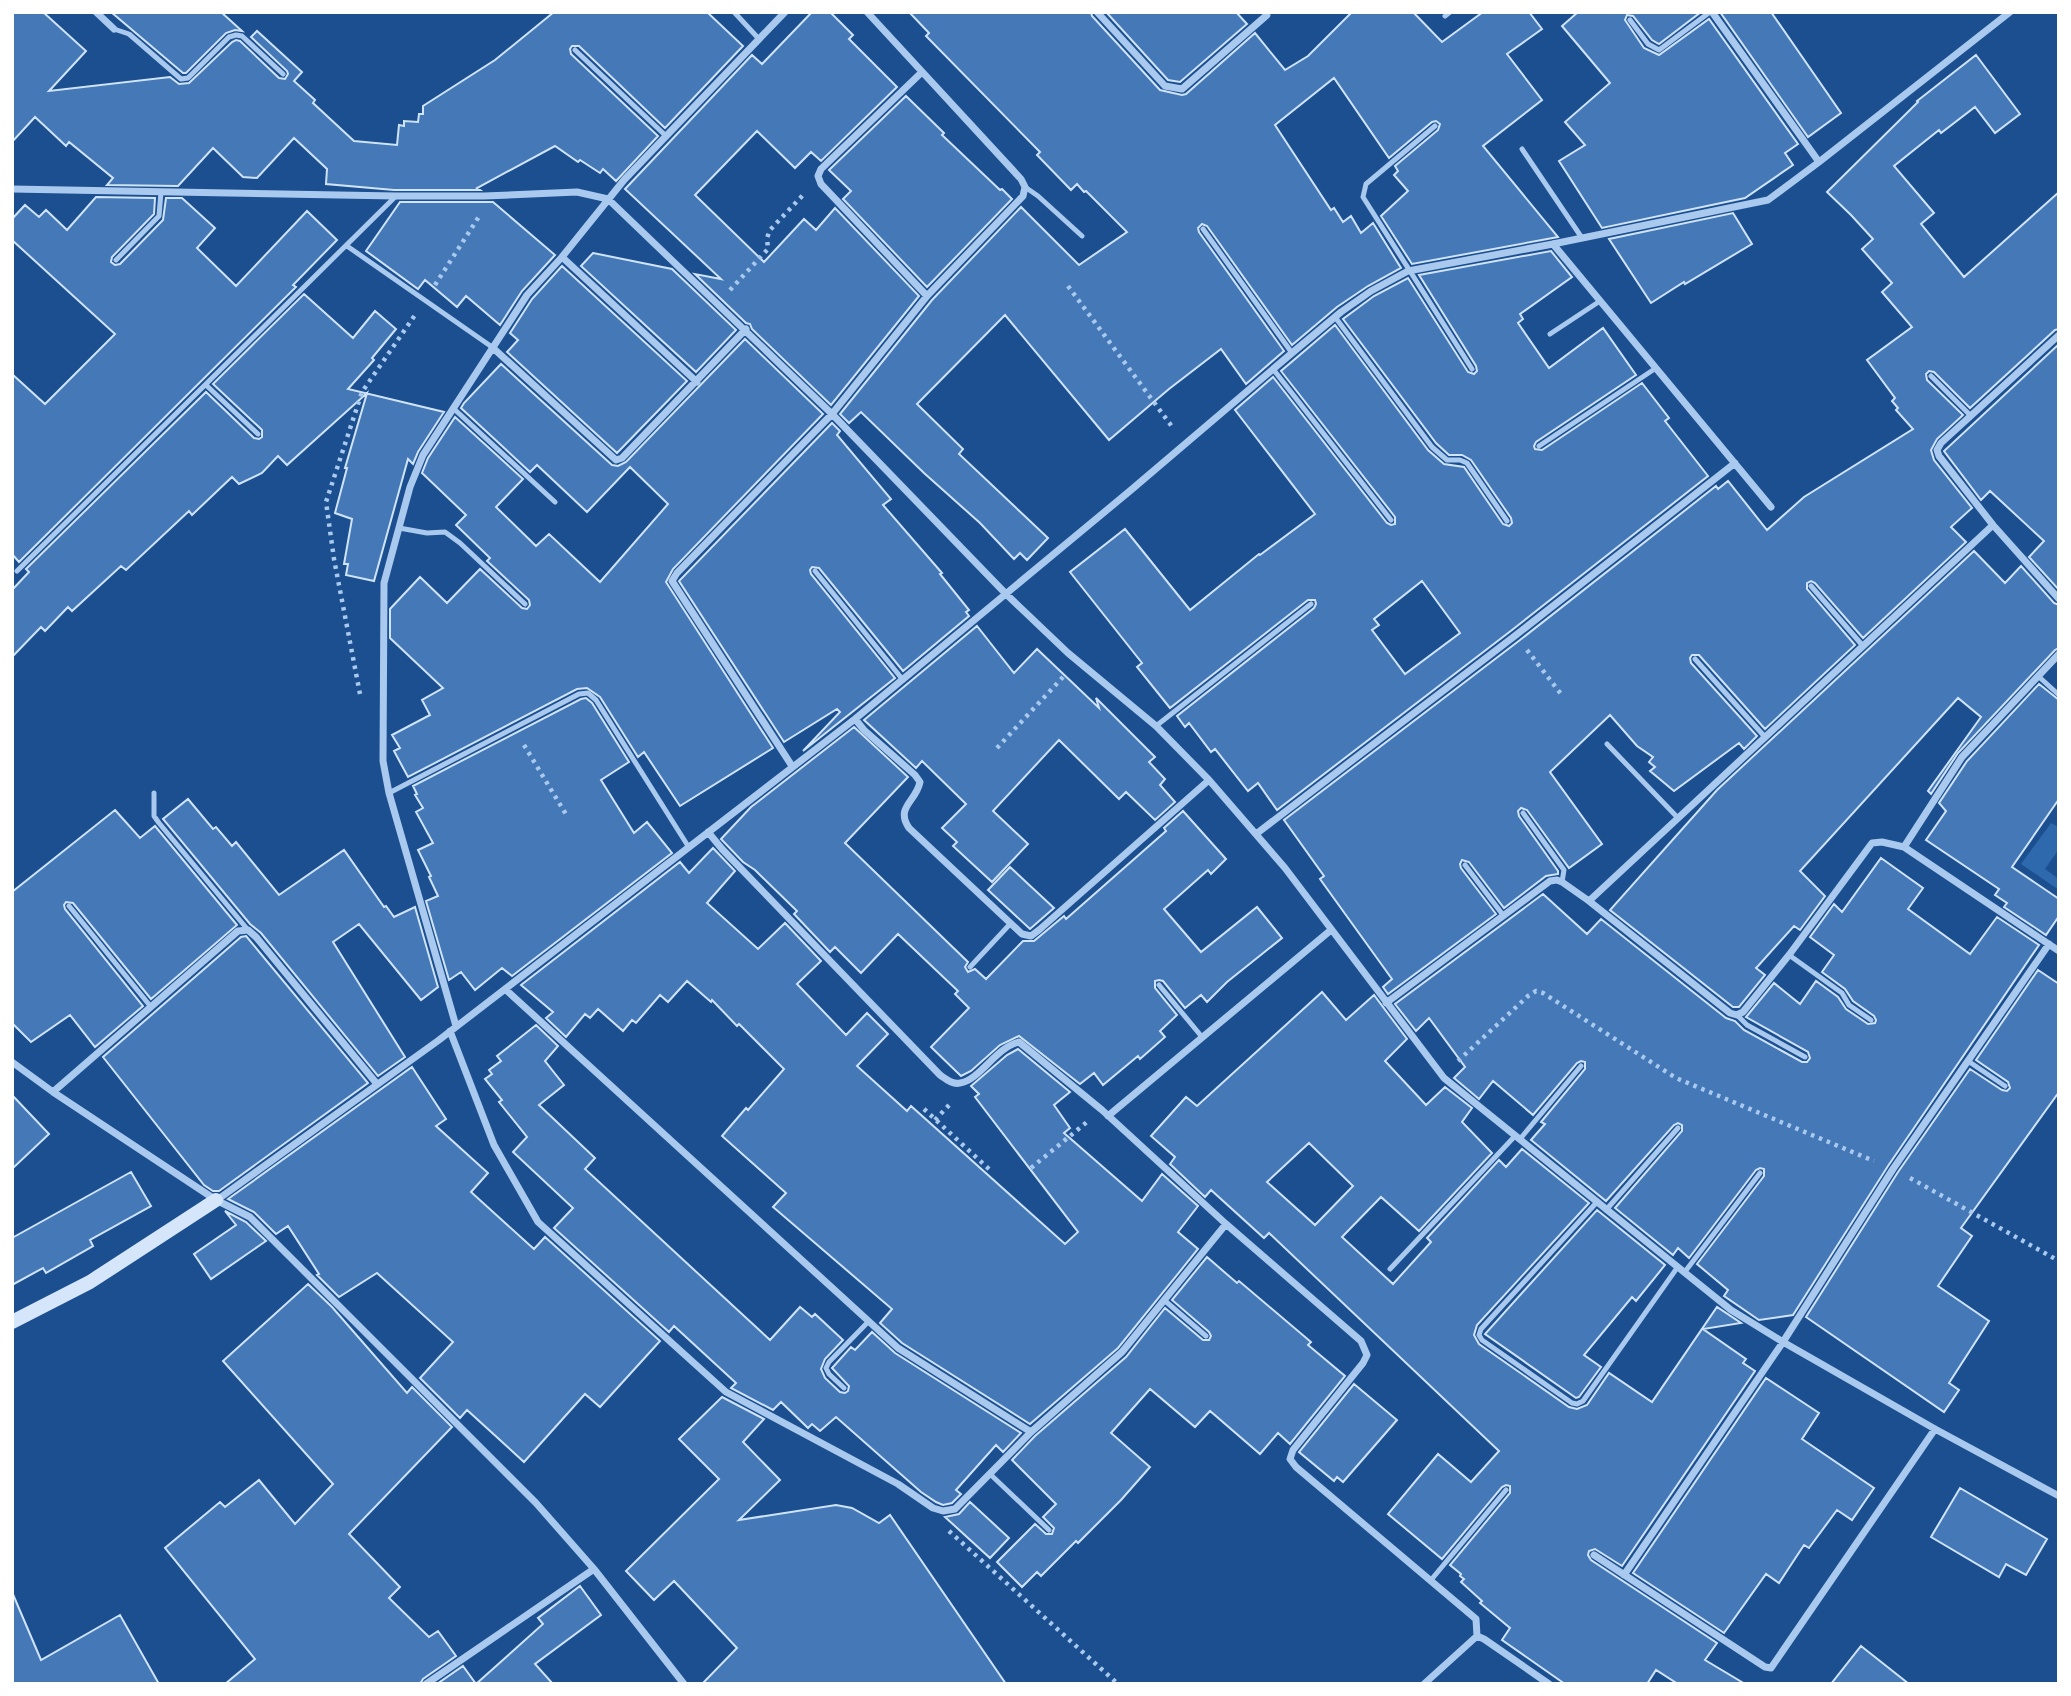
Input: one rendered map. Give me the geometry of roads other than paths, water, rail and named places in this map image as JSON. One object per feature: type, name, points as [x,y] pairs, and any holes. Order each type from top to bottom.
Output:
[{"type":"street","points":[[96,12],[114,29]]},
{"type":"street","points":[[785,12],[624,180],[562,257],[527,295],[424,455],[410,487],[384,583],[383,761],[389,793],[453,1029],[494,1145],[538,1222],[726,1392],[898,1484],[933,1508],[943,1511],[955,1509],[1031,1432],[1122,1352],[1226,1224]]},
{"type":"street","points":[[792,766],[672,581],[832,414],[927,296],[1023,196],[1025,187],[1021,179],[867,12]]},
{"type":"street","points":[[1097,12],[1165,86],[1182,89],[1267,15],[1266,12]]},
{"type":"street","points":[[1711,12],[1819,162]]},
{"type":"street","points":[[12,1322],[90,1282],[216,1200],[453,1029],[855,719],[1335,317],[1371,291],[1408,271],[1768,200],[2006,13]]},
{"type":"street","points":[[922,72],[821,169],[818,176],[927,296]]},
{"type":"street","points":[[12,189],[396,196],[577,192],[608,199],[832,414],[1006,594],[1078,661],[1156,726],[1209,780],[1285,868],[1440,1073],[1731,1310],[1935,1429],[2059,1496]]},
{"type":"street","points":[[1553,244],[1771,507]]},
{"type":"street","points":[[562,257],[697,382]]},
{"type":"street","points":[[492,347],[616,460],[622,458],[746,329]]},
{"type":"street","points":[[2059,335],[1941,443],[1937,450],[1993,525],[2059,599]]},
{"type":"street","points":[[1256,834],[1516,635],[1734,463]]},
{"type":"street","points":[[1589,901],[1993,525]]},
{"type":"street","points":[[1904,847],[1962,757],[2059,654]]},
{"type":"street","points":[[855,719],[920,782],[918,792],[903,814],[909,828],[1022,934],[1031,936],[1209,780]]},
{"type":"street","points":[[708,832],[940,1074],[960,1084],[971,1078],[1010,1044],[1019,1042],[1105,1113],[1226,1224],[1361,1341],[1367,1355],[1363,1363],[1293,1450],[1290,1459],[1296,1467],[1476,1619],[1477,1636]]},
{"type":"street","points":[[1386,1003],[1550,881],[1557,880],[1589,901],[1730,1013],[1737,1015],[1743,1012],[1789,956],[1872,844],[1882,842],[1904,847],[2059,951]]},
{"type":"street","points":[[53,1092],[238,931],[248,930],[377,1084]]},
{"type":"street","points":[[1105,1113],[1331,930]]},
{"type":"street","points":[[1625,1575],[1783,1342],[1893,1169],[2049,944]]},
{"type":"street","points":[[505,989],[898,1348],[1031,1432]]},
{"type":"street","points":[[12,1062],[216,1200],[250,1217],[536,1503],[594,1569],[684,1684]]},
{"type":"street","points":[[1594,1555],[1765,1667],[1771,1668],[1935,1429]]},
{"type":"street","points":[[426,1684],[594,1569]]},
{"type":"street","points":[[1424,1684],[1477,1636]]},
{"type":"street","points":[[1477,1636],[1549,1684]]},
{"type":"lane","points":[[734,12],[759,38]]},
{"type":"lane","points":[[1630,20],[1648,44],[1659,50],[1711,12]]},
{"type":"lane","points":[[114,29],[129,34],[181,79],[188,78],[221,43],[236,35],[242,36],[283,74]]},
{"type":"lane","points":[[575,50],[666,136]]},
{"type":"lane","points":[[1434,126],[1366,184],[1363,197],[1472,369]]},
{"type":"lane","points":[[1522,149],[1582,238]]},
{"type":"lane","points":[[1025,187],[1038,195],[1082,236]]},
{"type":"lane","points":[[116,260],[159,216],[161,192]]},
{"type":"lane","points":[[17,571],[396,196]]},
{"type":"lane","points":[[1203,229],[1292,353]]},
{"type":"lane","points":[[347,246],[492,347]]},
{"type":"lane","points":[[1550,334],[1600,301]]},
{"type":"lane","points":[[1335,317],[1432,447],[1447,460],[1468,463],[1507,520]]},
{"type":"lane","points":[[1539,446],[1656,368]]},
{"type":"lane","points":[[1273,369],[1391,520]]},
{"type":"lane","points":[[1931,376],[1971,416]]},
{"type":"lane","points":[[206,385],[258,434]]},
{"type":"lane","points":[[453,408],[555,502]]},
{"type":"lane","points":[[399,528],[426,533],[445,532],[525,604]]},
{"type":"lane","points":[[815,571],[903,680]]},
{"type":"lane","points":[[1811,586],[1863,646]]},
{"type":"lane","points":[[1156,726],[1311,604]]},
{"type":"lane","points":[[1695,659],[1765,737]]},
{"type":"lane","points":[[2038,676],[2059,695]]},
{"type":"lane","points":[[389,793],[579,694],[588,693],[596,700],[688,846]]},
{"type":"lane","points":[[1607,744],[1678,818]]},
{"type":"lane","points":[[154,793],[154,816],[248,930]]},
{"type":"lane","points":[[1523,813],[1564,870],[1562,882]]},
{"type":"lane","points":[[1465,865],[1503,915]]},
{"type":"lane","points":[[69,906],[151,1007]]},
{"type":"lane","points":[[970,967],[1011,923]]},
{"type":"lane","points":[[1789,956],[1842,993],[1849,1005],[1871,1020]]},
{"type":"lane","points":[[1159,985],[1202,1037]]},
{"type":"lane","points":[[1737,1015],[1747,1025],[1805,1057]]},
{"type":"lane","points":[[1968,1060],[2005,1086]]},
{"type":"lane","points":[[1390,1269],[1518,1137],[1581,1066]]},
{"type":"lane","points":[[1606,1210],[1678,1128]]},
{"type":"lane","points":[[1597,1202],[1481,1329],[1479,1335],[1482,1340],[1577,1404],[1583,1401],[1681,1270],[1760,1173]]},
{"type":"lane","points":[[1164,1300],[1206,1336]]},
{"type":"lane","points":[[844,1388],[826,1368],[869,1321]]},
{"type":"lane","points":[[990,1474],[1049,1530]]},
{"type":"lane","points":[[1431,1580],[1506,1490]]}]
